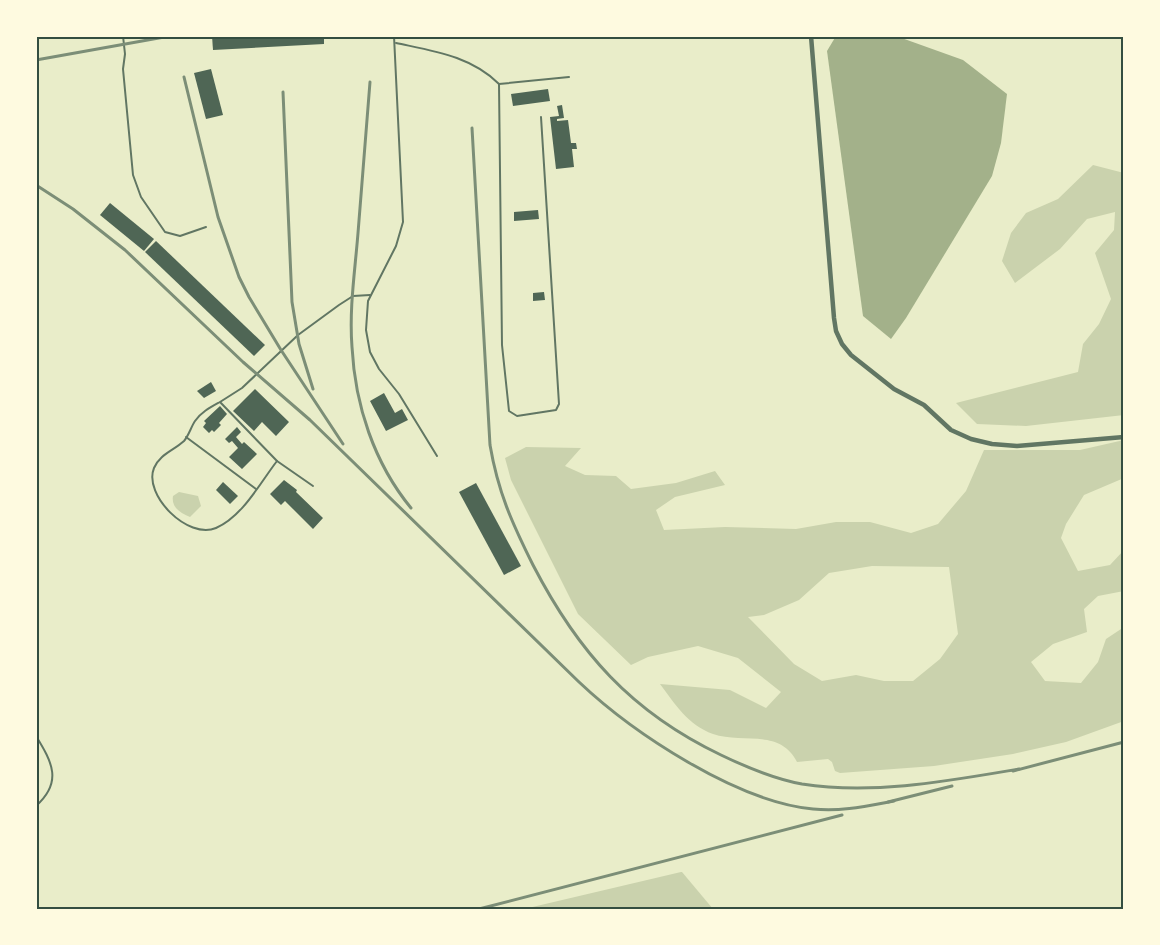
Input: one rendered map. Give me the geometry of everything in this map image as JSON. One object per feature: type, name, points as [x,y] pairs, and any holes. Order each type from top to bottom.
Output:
[{"type":"street","points":[[811,36],[834,318],[836,331],[842,344],[851,355],[894,389],[924,405],[951,430],[971,439],[1017,446],[1124,437]]},
{"type":"lane","points":[[123,36],[124,81],[133,174],[138,189],[165,232],[180,236],[206,227]]},
{"type":"lane","points":[[394,36],[403,222],[396,246],[370,295],[365,319],[370,352],[437,456]]},
{"type":"lane","points":[[396,43],[468,61],[499,84],[569,77]]},
{"type":"lane","points":[[499,84],[502,353],[509,411],[517,416],[556,410],[560,404],[541,117]]},
{"type":"lane","points":[[277,461],[238,512],[216,528],[207,530],[179,521],[169,512],[156,491],[152,475],[160,458],[186,437],[198,417],[243,388],[298,335],[339,305],[353,296],[370,295]]},
{"type":"lane","points":[[220,402],[277,461],[313,486]]},
{"type":"lane","points":[[186,437],[256,489]]},
{"type":"lane","points":[[36,736],[51,764],[53,774],[48,793],[36,806]]},
{"type":"shaded area","points":[[836,36],[896,36],[963,60],[1007,94],[1001,143],[992,176],[891,339],[863,316],[827,51]]},
{"type":"shaded area","points":[[1093,165],[1124,173],[1124,415],[1026,426],[977,424],[956,403],[1078,372],[1083,344],[1099,324],[1111,299],[1095,253],[1114,230],[1115,212],[1087,219],[1060,249],[1015,283],[1002,261],[1011,233],[1026,213],[1058,199]]},
{"type":"shaded area","points":[[1124,440],[1124,478],[1084,495],[1066,524],[1061,538],[1078,571],[1110,565],[1124,550],[1124,591],[1098,596],[1084,609],[1087,632],[1053,644],[1031,662],[1045,681],[1081,683],[1098,662],[1106,639],[1124,627],[1124,721],[1066,742],[1013,754],[934,766],[840,773],[835,771],[832,762],[828,759],[797,762],[790,751],[770,741],[724,737],[704,730],[683,713],[660,684],[730,690],[766,708],[781,692],[738,658],[698,646],[648,657],[631,665],[578,614],[511,480],[505,458],[526,447],[581,448],[565,466],[585,475],[616,476],[631,489],[676,483],[715,471],[725,485],[675,497],[656,510],[664,530],[725,527],[796,529],[836,522],[870,522],[911,533],[938,524],[966,491],[984,450],[1080,450]],"holes":[[[872,566],[949,567],[958,634],[940,659],[913,681],[884,681],[856,675],[822,681],[794,664],[748,617],[764,615],[799,600],[829,573]]]},
{"type":"shaded area","points":[[179,492],[198,496],[201,506],[190,517],[175,507],[173,496]]},
{"type":"shaded area","points":[[681,872],[713,909],[524,909]]},
{"type":"building","points":[[212,36],[324,36],[324,44],[213,50]]},
{"type":"building","points":[[211,69],[223,115],[206,119],[194,73]]},
{"type":"building","points":[[548,89],[550,101],[513,106],[511,94]]},
{"type":"building","points":[[562,105],[564,118],[557,119],[557,121],[568,120],[571,143],[576,143],[577,149],[572,149],[574,167],[556,169],[550,117],[559,116],[557,106]]},
{"type":"building","points":[[110,203],[154,239],[144,251],[100,215]]},
{"type":"building","points":[[538,210],[539,219],[514,221],[514,212]]},
{"type":"building","points":[[156,241],[265,345],[254,356],[145,252]]},
{"type":"building","points":[[544,292],[545,300],[533,301],[533,293]]},
{"type":"building","points":[[211,382],[216,391],[204,398],[197,391]]},
{"type":"building","points":[[255,389],[289,422],[276,436],[262,422],[254,431],[233,411]]},
{"type":"building","points":[[384,393],[395,413],[402,409],[408,420],[386,431],[370,401]]},
{"type":"building","points":[[220,406],[227,414],[219,423],[221,425],[214,432],[212,430],[209,433],[203,427],[206,423],[204,421]]},
{"type":"building","points":[[237,427],[241,432],[236,437],[257,454],[242,469],[229,457],[238,448],[232,441],[229,443],[225,439]]},
{"type":"building","points":[[284,480],[297,490],[296,492],[323,518],[313,529],[285,501],[281,505],[270,494]]},
{"type":"building","points":[[223,482],[238,496],[230,504],[216,490]]},
{"type":"building","points":[[476,483],[521,566],[504,575],[459,492]]},
{"type":"railway","points":[[36,60],[170,36]]},
{"type":"railway","points":[[184,77],[218,217],[239,277],[281,350],[343,444]]},
{"type":"railway","points":[[370,82],[352,304],[351,333],[354,369],[362,412],[377,453],[398,491],[411,508]]},
{"type":"railway","points":[[283,92],[292,302],[299,344],[313,389]]},
{"type":"railway","points":[[472,128],[490,445],[497,478],[519,535],[550,596],[569,625],[610,677],[634,699],[689,738],[750,768],[802,784],[829,787],[883,787],[938,782],[1019,769]]},
{"type":"railway","points":[[36,185],[73,209],[125,250],[243,362],[310,420],[579,682],[601,702],[657,743],[720,779],[783,804],[834,810],[894,801]]},
{"type":"railway","points":[[1013,771],[1124,742]]},
{"type":"railway","points":[[888,802],[952,786]]},
{"type":"railway","points":[[479,909],[842,815]]}]
